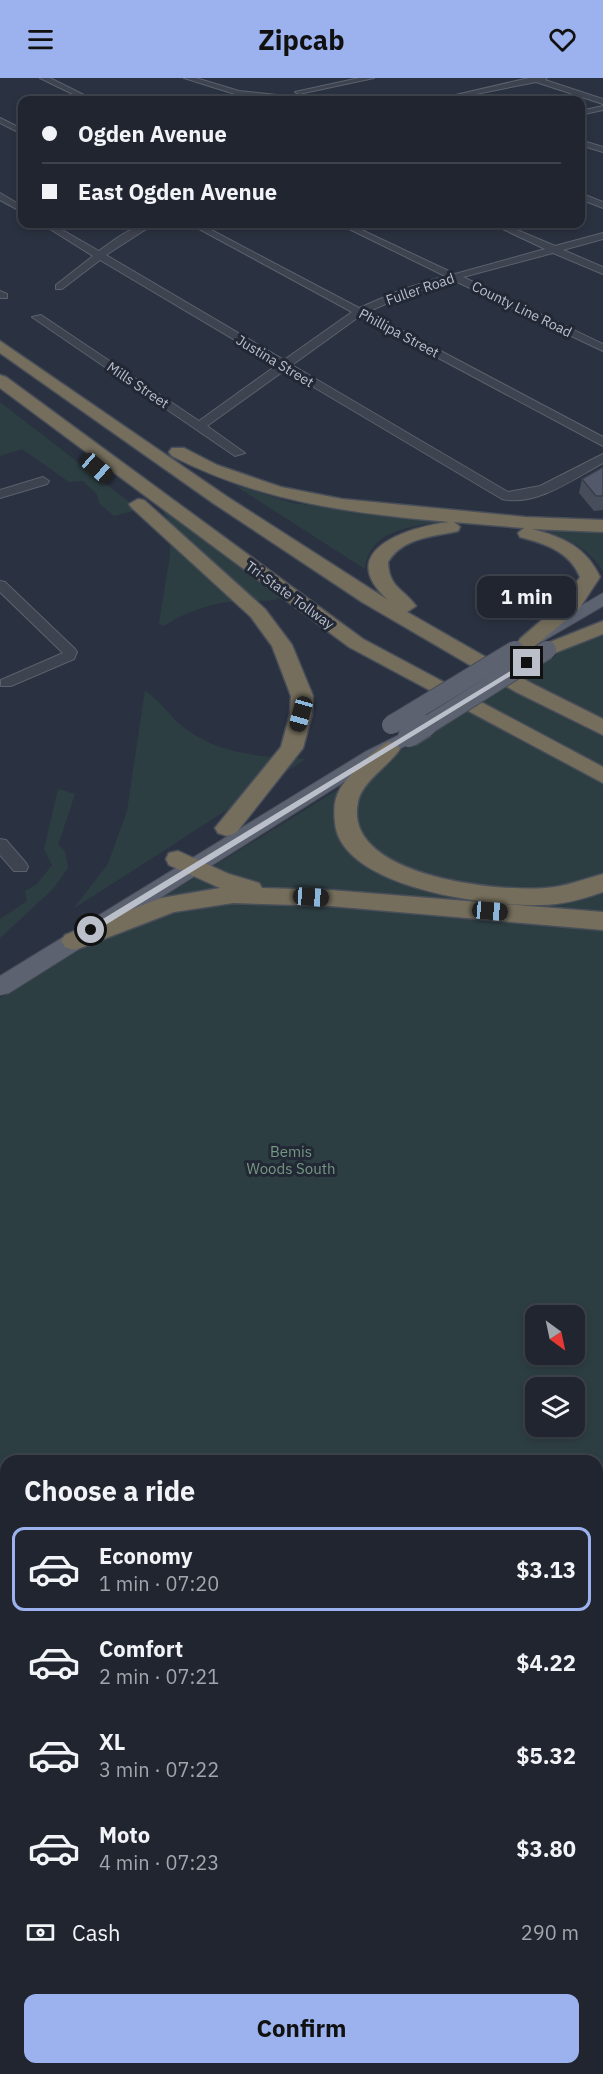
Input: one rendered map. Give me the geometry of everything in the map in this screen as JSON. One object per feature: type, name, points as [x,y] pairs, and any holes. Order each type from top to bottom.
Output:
[{"type":"highway","points":[[0,346],[319,566],[465,654],[603,728]]},
{"type":"highway","points":[[40,374],[58,381],[201,464],[282,495],[365,508],[557,525],[603,526]]},
{"type":"highway","name":"Tri-State Tollway","points":[[0,380],[356,643],[603,776]]},
{"type":"highway","points":[[46,415],[97,468],[258,614],[282,645],[302,696],[301,714],[292,748],[228,828]]},
{"type":"highway","points":[[465,654],[446,631],[409,609],[385,589],[376,569],[378,562],[393,543],[415,532],[468,526],[522,532],[547,538],[567,547],[580,557],[590,577],[586,588],[537,646]]},
{"type":"highway","points":[[537,646],[603,627]]},
{"type":"highway","points":[[562,708],[593,710],[603,715]]},
{"type":"highway","points":[[518,732],[603,784]]},
{"type":"highway","points":[[396,737],[382,762],[354,784],[347,794],[344,816],[354,842],[384,868],[431,884],[472,894],[508,897],[566,895],[603,882]]},
{"type":"highway","points":[[185,863],[223,881],[272,895]]},
{"type":"highway","points":[[74,941],[170,904],[233,895],[272,895],[603,921]]},
{"type":"main road","points":[[0,987],[74,941],[185,863],[228,828],[396,737],[537,646],[603,598]]},
{"type":"main road","points":[[537,646],[603,612]]},
{"type":"main road","points":[[0,969],[372,756],[396,737]]},
{"type":"street","points":[[44,78],[82,96]]},
{"type":"street","points":[[191,79],[206,78]]},
{"type":"street","points":[[280,96],[370,78]]},
{"type":"street","points":[[456,96],[538,78],[603,102]]},
{"type":"street","points":[[191,79],[235,96]]},
{"type":"street","points":[[310,90],[309,94],[312,96]]},
{"type":"street","points":[[585,112],[603,108]]},
{"type":"street","points":[[2,122],[18,120]]},
{"type":"street","points":[[2,122],[18,130]]},
{"type":"street","points":[[585,144],[603,150]]},
{"type":"street","points":[[0,195],[11,191]]},
{"type":"street","points":[[0,195],[18,207]]},
{"type":"street","points":[[585,198],[603,206]]},
{"type":"street","name":"Justina Street","points":[[53,228],[506,496],[524,496],[543,490],[603,458]]},
{"type":"street","points":[[59,287],[100,256],[144,228]]},
{"type":"street","name":"Phillipa Street","points":[[202,228],[603,442]]},
{"type":"street","name":"County Line Road","points":[[351,228],[603,348]]},
{"type":"street","points":[[505,228],[603,271]]},
{"type":"street","name":"Fuller Road","points":[[198,426],[359,312],[405,292],[453,277],[603,236]]},
{"type":"street","name":"Mills Street","points":[[38,317],[239,453]]},
{"type":"street","points":[[0,494],[43,481]]},
{"type":"street","points":[[0,585],[68,649],[69,656],[6,683]]},
{"type":"street","points":[[0,844],[20,867]]},
{"type":"green space","points":[[0,402],[128,501],[133,511],[114,516],[99,503],[97,494],[83,481],[69,482],[22,449],[0,456]]},
{"type":"green space","points":[[234,485],[293,503],[440,522],[403,529],[382,539],[368,556],[365,569]]},
{"type":"green space","points":[[156,500],[284,597],[269,601],[233,601],[212,605],[192,611],[164,626],[159,624],[170,555],[169,521]]},
{"type":"green space","points":[[549,529],[603,530],[603,571],[586,551],[548,532]]},
{"type":"green space","name":"Bemis Woods South","points":[[603,626],[603,1455],[0,1455],[0,998]]},
{"type":"green space","points":[[145,691],[182,726],[210,743],[241,753],[306,759],[73,909],[108,864],[127,811]]},
{"type":"green space","points":[[58,789],[75,794],[58,845],[65,851],[68,868],[53,889],[0,938],[0,919],[27,901],[25,891],[37,884],[52,865],[44,849]]},
{"type":"building","points":[[603,467],[603,496],[596,496],[582,479]]},
{"type":"route","points":[[91,930],[527,663]]}]
